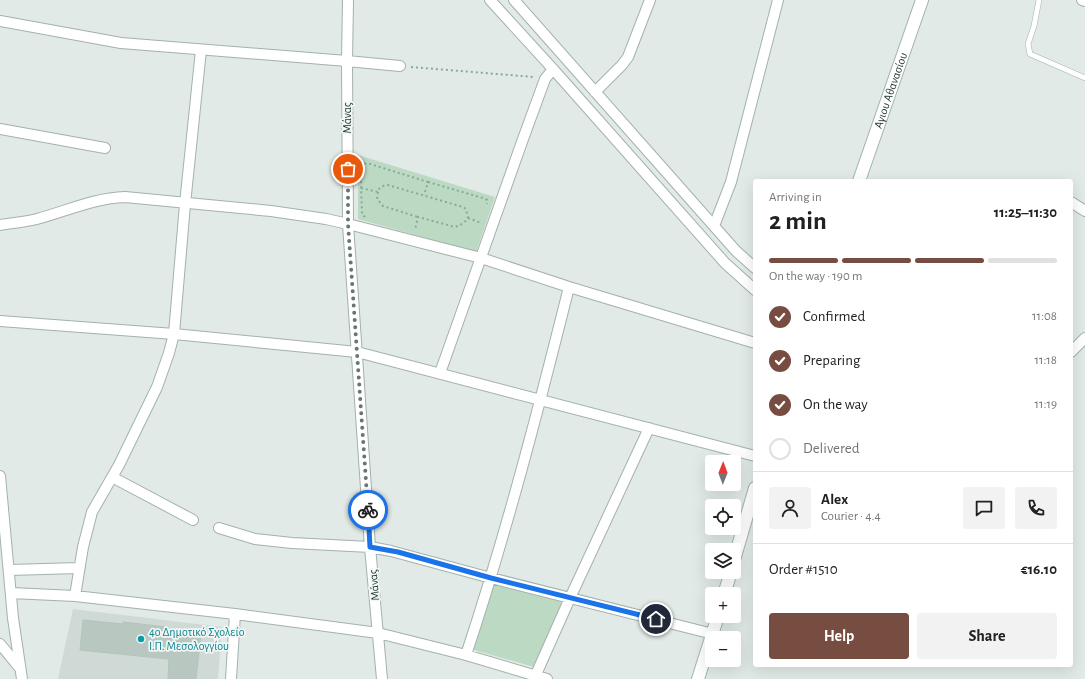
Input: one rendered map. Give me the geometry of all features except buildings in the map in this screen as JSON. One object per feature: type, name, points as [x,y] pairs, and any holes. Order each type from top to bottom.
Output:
[{"type":"main road","name":"Αγιου Αθανασίου","points":[[860,179],[922,0]]},
{"type":"main road","points":[[739,543],[753,495]]},
{"type":"main road","points":[[698,679],[705,658]]},
{"type":"street","name":"Μάνας","points":[[348,0],[348,224],[370,547],[382,679]]},
{"type":"street","points":[[490,0],[725,263],[753,288]]},
{"type":"street","points":[[514,0],[736,251],[753,266]]},
{"type":"street","points":[[595,92],[628,57],[650,0]]},
{"type":"street","points":[[714,226],[731,182],[778,0]]},
{"type":"street","points":[[0,21],[121,44],[347,60],[400,66]]},
{"type":"street","points":[[75,596],[89,519],[112,477],[157,387],[174,334],[184,204],[201,50]]},
{"type":"street","points":[[440,373],[545,79],[553,69]]},
{"type":"street","points":[[0,128],[105,148]]},
{"type":"street","points":[[0,224],[37,219],[79,205],[112,197],[271,211],[326,219],[482,258],[569,287],[753,342]]},
{"type":"street","points":[[1073,203],[1085,211]]},
{"type":"street","points":[[466,655],[491,578],[541,400],[569,287]]},
{"type":"street","points":[[0,321],[174,334],[357,352],[753,455]]},
{"type":"street","points":[[1073,350],[1085,338]]},
{"type":"street","points":[[535,677],[649,428]]},
{"type":"street","points":[[0,476],[13,618],[19,668],[22,679]]},
{"type":"street","points":[[112,477],[193,520]]},
{"type":"street","points":[[219,528],[255,539],[370,547],[398,552],[491,578],[705,632]]},
{"type":"street","points":[[9,570],[79,568]]},
{"type":"street","points":[[11,593],[75,596],[378,632],[466,655],[535,677],[547,679]]},
{"type":"street","points":[[231,679],[235,614]]},
{"type":"street","points":[[0,644],[19,668]]},
{"type":"lane","points":[[1039,0],[1034,26],[1028,44],[1030,54],[1085,78]]},
{"type":"path","points":[[400,66],[545,79]]},
{"type":"path","points":[[370,219],[362,214],[362,168],[364,164],[367,163],[483,198],[488,203],[486,210]]},
{"type":"path","points":[[424,195],[428,182]]},
{"type":"path","points":[[348,185],[378,192]]},
{"type":"path","points":[[388,185],[424,195],[463,207],[466,209],[468,218],[464,223],[455,227],[418,217],[383,206],[377,200],[378,192],[382,186],[388,185]]},
{"type":"path","points":[[412,240],[418,217]]},
{"type":"path","points":[[480,229],[484,217]]},
{"type":"path","points":[[468,218],[492,227]]},
{"type":"shaded area","points":[[73,609],[222,627],[218,679],[58,679]]},
{"type":"green space","points":[[358,155],[495,197],[476,252],[358,219]]},
{"type":"green space","points":[[490,583],[564,601],[534,667],[471,649]]},
{"type":"way so far","points":[[348,169],[348,224],[368,510]]},
{"type":"place","name":"4ο Δημοτικό Σχολείο Ι.Π. Μεσολογγίου","points":[[141,639]]},
{"type":"route","points":[[368,510],[370,547],[398,552],[491,578],[656,619]]}]
